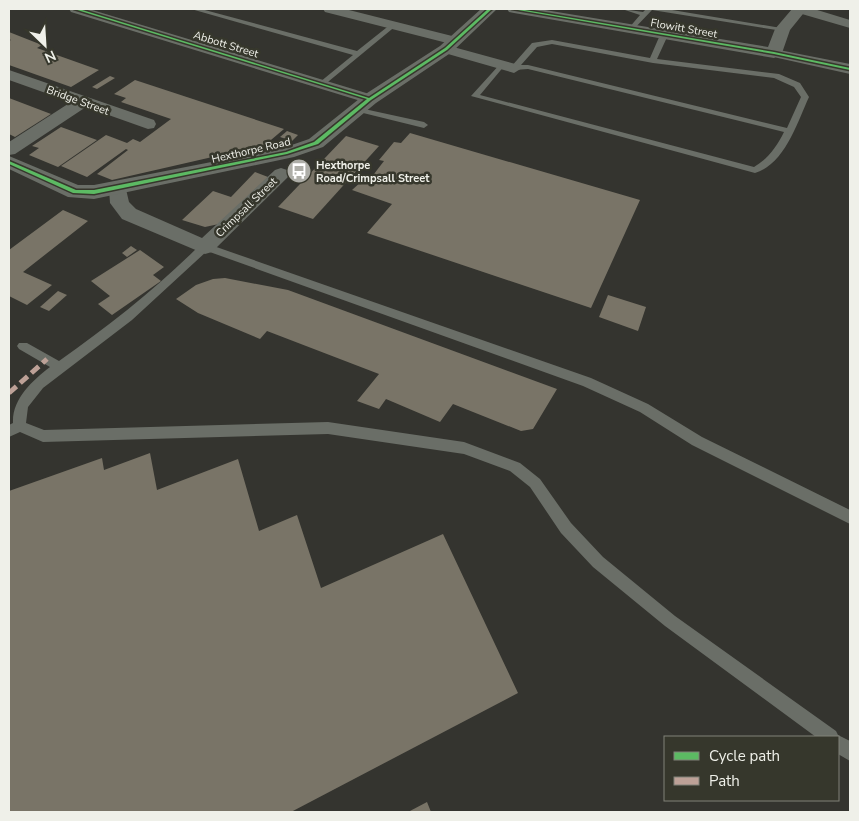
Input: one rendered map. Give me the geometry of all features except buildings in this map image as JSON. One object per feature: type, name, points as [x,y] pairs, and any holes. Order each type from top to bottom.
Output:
[{"type":"street","name":"Abbott Street","points":[[76,9],[323,84],[364,104]]},
{"type":"street","points":[[330,9],[393,25],[508,66]]},
{"type":"street","name":"Hexthorpe Road","points":[[9,162],[75,192],[118,189],[287,153],[326,137],[364,104],[450,45],[490,9]]},
{"type":"street","name":"Flowitt Street","points":[[514,9],[535,10],[664,35],[774,53],[850,69]]},
{"type":"street","points":[[774,53],[782,29],[800,9],[850,24]]},
{"type":"street","name":"Bridge Street","points":[[9,75],[148,124]]},
{"type":"street","points":[[9,150],[83,102]]},
{"type":"street","name":"Crimpsall Street","points":[[118,189],[120,204],[129,214],[205,247],[281,174]]},
{"type":"lane","points":[[194,9],[359,54]]},
{"type":"lane","points":[[625,9],[643,14]]},
{"type":"lane","points":[[632,29],[649,9]]},
{"type":"lane","points":[[655,9],[782,29]]},
{"type":"lane","points":[[323,84],[393,25]]},
{"type":"lane","points":[[653,60],[664,35]]},
{"type":"lane","points":[[552,42],[653,60],[776,76],[787,79],[797,85],[805,97],[790,131],[764,167],[755,170],[475,96],[535,45],[552,42]]},
{"type":"lane","points":[[508,66],[528,66],[790,131]]},
{"type":"lane","points":[[364,104],[424,125]]},
{"type":"lane","points":[[829,736],[670,620],[598,562],[566,528],[534,483],[515,467],[464,448],[328,428],[42,436],[14,428],[23,404],[40,383],[133,312],[179,273],[205,247],[587,382],[644,408],[697,441],[850,517]]},
{"type":"lane","points":[[23,346],[60,367]]},
{"type":"lane","points":[[839,744],[850,752]]},
{"type":"marked path","points":[[9,393],[47,359]]},
{"type":"cycle path","points":[[76,9],[370,99]]},
{"type":"cycle path","points":[[9,162],[75,192],[94,192],[287,153],[316,143],[370,99],[446,49],[490,9]]},
{"type":"cycle path","points":[[514,9],[774,53],[850,69]]},
{"type":"place","name":"Hexthorpe Road/Crimpsall Street","points":[[299,171]]}]
